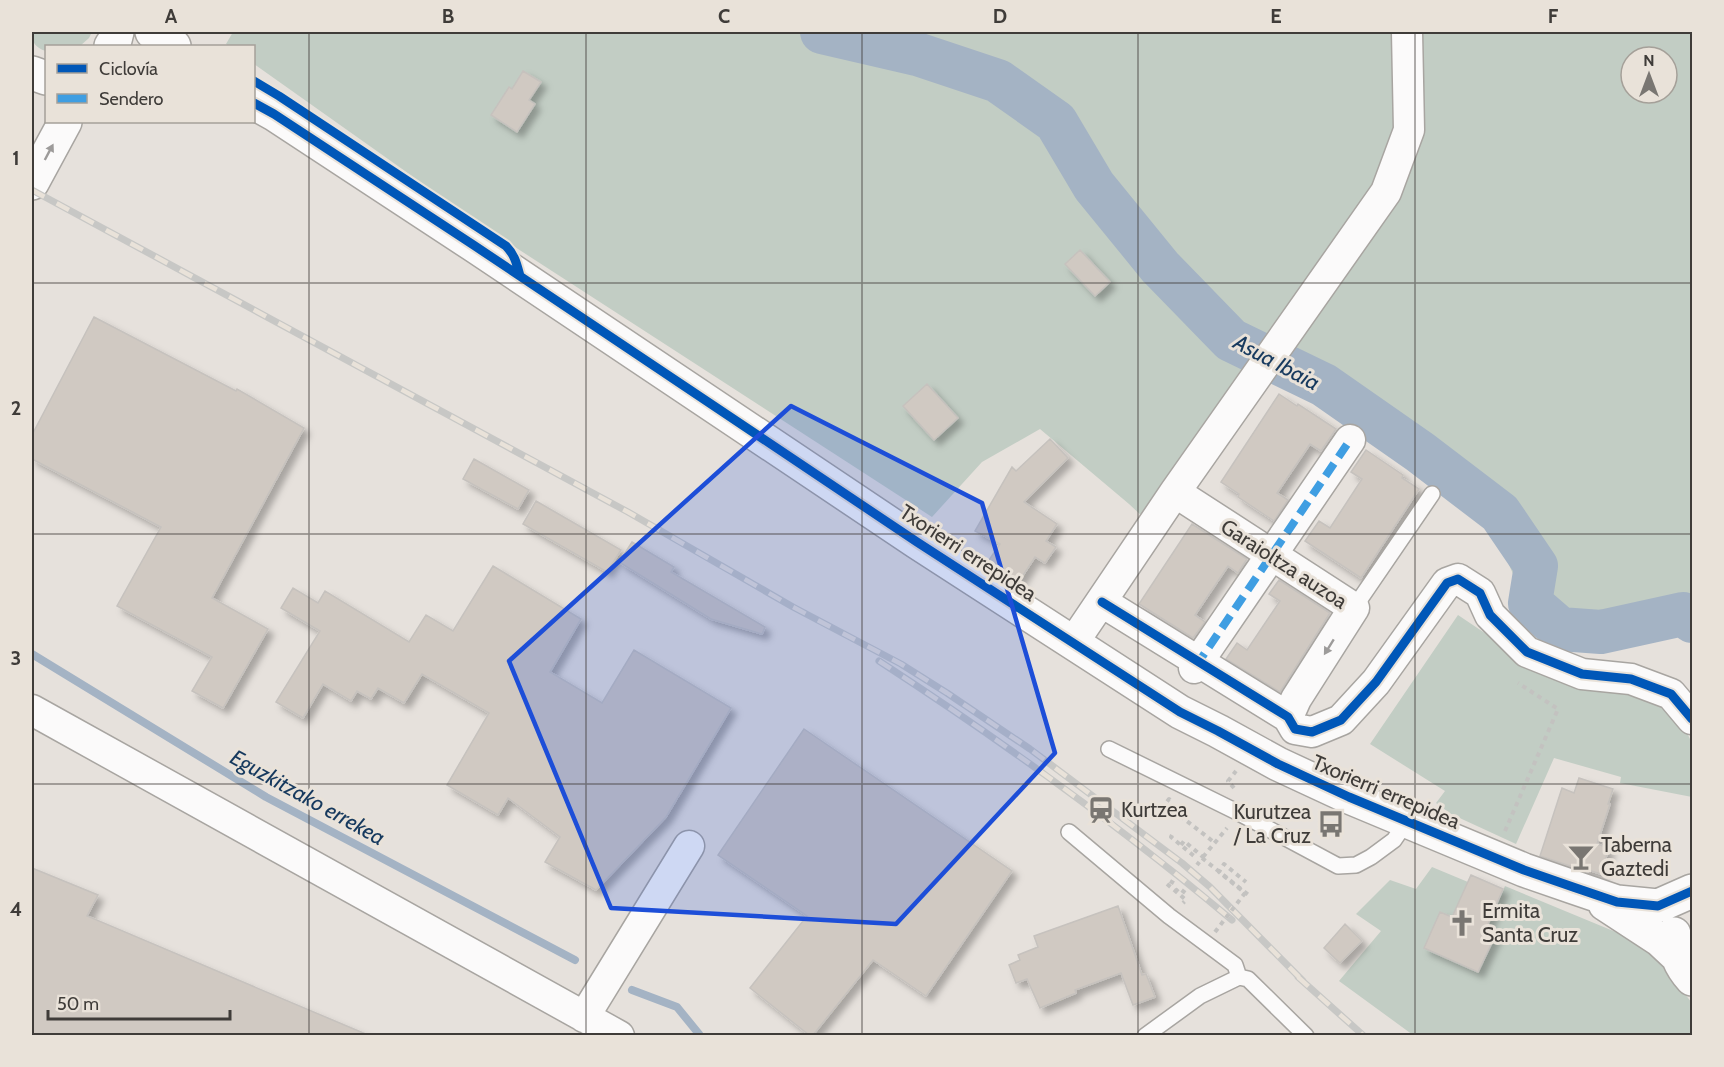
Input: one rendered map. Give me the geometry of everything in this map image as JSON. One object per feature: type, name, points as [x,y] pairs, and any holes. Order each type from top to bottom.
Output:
[{"type":"street","points":[[152,32],[172,45]]},
{"type":"street","points":[[1073,643],[1175,492],[1386,192],[1409,130],[1407,32]]},
{"type":"street","name":"Txorierri errepidea","points":[[260,105],[917,542],[1180,712],[1278,764],[1524,870],[1617,902],[1658,906],[1692,892]]},
{"type":"street","points":[[32,183],[64,123]]},
{"type":"street","points":[[1196,665],[1350,440]]},
{"type":"street","name":"Garaioltza auzoa","points":[[1175,492],[1354,608],[1296,699],[1288,717]]},
{"type":"street","points":[[1102,602],[1196,665],[1288,717],[1295,729],[1311,732],[1341,720],[1377,682],[1447,583],[1458,579],[1480,593],[1490,615],[1527,652],[1582,674],[1631,679],[1671,694],[1692,719]]},
{"type":"street","points":[[32,710],[619,1035]]},
{"type":"street","points":[[584,1017],[689,846]]},
{"type":"street","name":"Txorierri errepidea","points":[[1574,887],[1610,907],[1660,940],[1684,967]]},
{"type":"street","name":"Txorierri errepidea","points":[[1684,967],[1673,937],[1676,918],[1692,892]]},
{"type":"lane","points":[[1354,608],[1432,494]]},
{"type":"lane","points":[[1109,749],[1239,813],[1338,866],[1356,865],[1371,857],[1395,840],[1407,821]]},
{"type":"lane","points":[[1068,832],[1170,916],[1235,965],[1239,977]]},
{"type":"lane","points":[[1145,1035],[1200,996],[1239,977],[1248,979],[1306,1035]]},
{"type":"path","points":[[1502,840],[1558,710],[1518,683]]},
{"type":"path","points":[[1185,822],[1215,843]]},
{"type":"path","points":[[1197,865],[1231,823]]},
{"type":"path","points":[[1172,835],[1171,837],[1194,856]]},
{"type":"path","points":[[1181,845],[1184,841],[1243,891]]},
{"type":"path","points":[[1215,932],[1243,891],[1246,882],[1224,864],[1218,872],[1243,891],[1251,897]]},
{"type":"path","points":[[1170,881],[1175,885]]},
{"type":"path","points":[[1175,892],[1179,888],[1188,895]]},
{"type":"highlighted area","points":[[791,406],[982,503],[1055,753],[896,924],[611,908],[509,661]]},
{"type":"shaded area","points":[[32,32],[92,32],[81,45],[45,45],[45,51],[39,48],[32,39]]},
{"type":"shaded area","points":[[233,32],[1692,32],[1692,621],[1655,634],[1632,638],[1577,630],[1543,612],[1516,581],[1507,560],[1499,522],[1465,481],[1312,386],[1262,363],[1144,518],[1040,429],[982,462],[932,517],[484,227],[255,65],[255,45],[226,44]]},
{"type":"shaded area","points":[[1458,615],[1531,664],[1649,693],[1684,727],[1692,743],[1692,797],[1620,783],[1621,777],[1554,758],[1516,844],[1451,814],[1436,803],[1445,791],[1370,744]]},
{"type":"shaded area","points":[[1432,867],[1468,882],[1452,917],[1440,913],[1425,948],[1478,972],[1496,934],[1486,929],[1505,886],[1652,947],[1669,974],[1692,1003],[1692,1035],[1413,1035],[1339,981],[1381,931],[1356,914],[1390,880],[1416,889]]},
{"type":"building","points":[[523,71],[541,82],[529,100],[535,104],[517,132],[491,115],[509,87],[512,89]]},
{"type":"building","points":[[1080,250],[1110,282],[1095,296],[1065,264]]},
{"type":"building","points":[[94,317],[236,391],[237,389],[304,428],[212,598],[268,629],[223,708],[192,691],[212,657],[117,606],[161,527],[32,459],[32,435]]},
{"type":"building","points":[[927,384],[958,418],[934,440],[903,406]]},
{"type":"building","points":[[1279,394],[1336,429],[1321,451],[1310,444],[1277,493],[1288,500],[1274,521],[1238,497],[1239,494],[1221,482]]},
{"type":"building","points":[[1050,439],[1068,458],[1024,502],[1057,524],[1046,541],[1056,547],[1045,563],[1035,557],[1018,583],[987,563],[1000,544],[975,531],[1012,467],[1016,471]]},
{"type":"building","points":[[1366,450],[1419,489],[1361,578],[1305,541],[1319,521],[1330,528],[1362,479],[1351,472]]},
{"type":"building","points":[[474,459],[529,490],[518,509],[463,479]]},
{"type":"building","points":[[536,501],[621,550],[607,572],[523,524]]},
{"type":"building","points":[[1192,524],[1247,559],[1238,573],[1228,566],[1195,615],[1205,622],[1193,638],[1139,604]]},
{"type":"building","points":[[632,542],[674,567],[671,572],[765,627],[762,634],[711,619],[619,562]]},
{"type":"building","points":[[493,566],[581,619],[550,672],[602,703],[634,650],[731,708],[666,817],[596,890],[545,862],[560,837],[508,798],[498,815],[447,785],[489,713],[422,674],[404,703],[378,688],[371,699],[357,691],[351,701],[323,684],[303,718],[276,702],[320,631],[281,608],[293,588],[318,603],[325,591],[409,642],[426,615],[453,631]]},
{"type":"building","points":[[1279,580],[1330,613],[1280,692],[1226,659],[1237,643],[1247,650],[1280,601],[1269,594]]},
{"type":"building","points":[[804,729],[1012,871],[926,996],[873,960],[813,1035],[809,1035],[750,988],[807,916],[718,855]]},
{"type":"building","points":[[1579,778],[1613,789],[1597,844],[1609,848],[1601,874],[1540,856],[1562,788],[1574,793]]},
{"type":"building","points":[[32,868],[98,895],[87,916],[368,1035],[32,1035]]},
{"type":"building","name":"Ermita Santa Cruz","points":[[1471,875],[1503,889],[1486,929],[1496,934],[1478,972],[1424,948],[1440,912],[1452,917]]},
{"type":"building","points":[[1118,906],[1142,975],[1146,974],[1155,997],[1133,1005],[1121,973],[1075,990],[1076,993],[1040,1008],[1027,979],[1016,983],[1009,965],[1020,960],[1018,955],[1038,947],[1034,936]]},
{"type":"building","points":[[1345,924],[1362,941],[1340,963],[1324,948]]},
{"type":"waterway","name":"Asua Ibaia","points":[[822,32],[917,54],[998,81],[1056,122],[1094,186],[1160,267],[1231,340],[1324,385],[1420,452],[1500,513],[1536,566],[1530,603],[1560,629],[1601,632],[1683,614],[1692,621]]},
{"type":"waterway","name":"Eguzkitzako errekea","points":[[32,654],[266,797],[575,960]]},
{"type":"waterway","name":"Eguzkitzako errekea","points":[[632,990],[677,1007],[699,1034]]},
{"type":"railway","points":[[32,190],[628,512],[793,607],[901,664],[1030,749],[1182,863],[1210,887],[1303,981]]},
{"type":"railway","points":[[879,661],[1060,785],[1232,920]]},
{"type":"railway","points":[[1298,977],[1364,1036]]},
{"type":"marked path","points":[[1196,666],[1350,440]]},
{"type":"cycle path","points":[[255,82],[506,246],[514,257],[520,276]]},
{"type":"cycle path","points":[[255,104],[475,246],[917,542],[1180,712],[1278,764],[1349,797],[1524,870],[1617,902],[1658,906],[1692,891]]},
{"type":"cycle path","points":[[1102,602],[1288,717],[1295,729],[1312,732],[1341,720],[1376,682],[1447,583],[1458,579],[1480,593],[1490,615],[1527,652],[1582,674],[1631,679],[1671,694],[1692,719]]},
{"type":"place","name":"Kurtzea","points":[[1101,810]]},
{"type":"place","name":"Kurutzea / La Cruz","points":[[1331,824]]},
{"type":"place","name":"Taberna Gaztedi","points":[[1581,857]]},
{"type":"place","name":"Ermita Santa Cruz","points":[[1462,923]]}]
